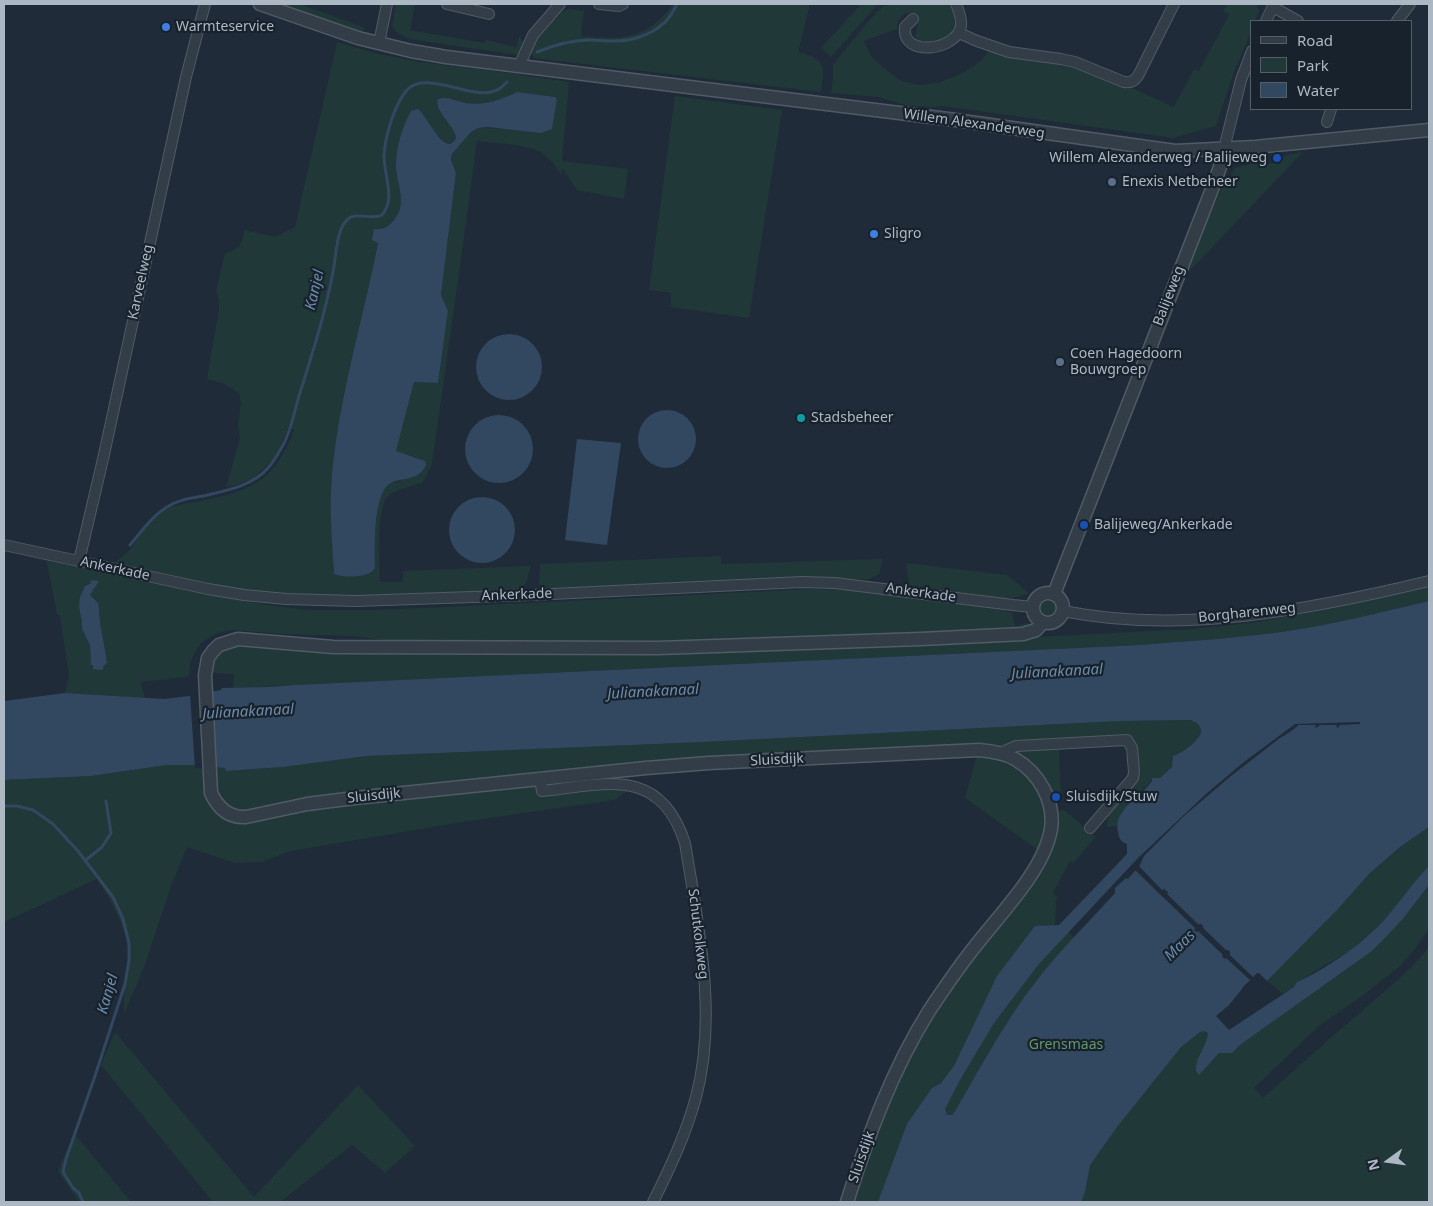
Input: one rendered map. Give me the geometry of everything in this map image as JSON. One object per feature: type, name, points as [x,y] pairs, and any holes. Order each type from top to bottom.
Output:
[{"type":"street","name":"Karveelweg","points":[[78,561],[103,459],[186,77],[205,4]]},
{"type":"street","name":"Willem Alexanderweg","points":[[260,4],[338,32],[379,43],[438,55],[958,121],[1175,152],[1429,130]]},
{"type":"street","points":[[379,43],[387,4]]},
{"type":"street","points":[[447,4],[489,14]]},
{"type":"street","points":[[519,66],[533,35],[560,4]]},
{"type":"street","points":[[600,4],[619,6],[623,4]]},
{"type":"street","points":[[913,20],[906,27],[906,36],[912,44],[922,48],[939,46],[955,38],[959,33],[961,25],[960,15],[956,4]]},
{"type":"street","points":[[959,33],[1009,52],[1075,62],[1124,82],[1130,82],[1137,78],[1140,73],[1174,4]]},
{"type":"street","points":[[1398,20],[1410,4]]},
{"type":"street","points":[[1266,20],[1274,5],[1296,20]]},
{"type":"street","name":"Balijeweg","points":[[1054,594],[1214,184],[1220,167],[1241,80],[1250,57]]},
{"type":"street","points":[[1327,122],[1331,110]]},
{"type":"street","name":"Ankerkade","points":[[4,545],[208,589],[286,599],[356,601],[835,582],[1013,606],[1033,607]]},
{"type":"street","name":"Borgharenweg","points":[[1063,611],[1090,616],[1155,620],[1215,619],[1273,612],[1361,596],[1429,580]]},
{"type":"street","points":[[1054,594],[1061,600],[1063,611],[1062,616],[1049,624],[1035,616],[1033,607],[1040,595],[1054,594]]},
{"type":"street","name":"Sluisdijk","points":[[847,1202],[880,1109],[915,1036],[945,986],[1028,880],[1047,843],[1051,829],[1050,803],[1040,782],[1028,768],[1014,758],[1000,753],[979,750],[709,763],[540,778],[306,804],[237,817],[221,809],[214,799],[210,785],[204,676],[208,658],[219,645],[238,639],[333,647],[677,648],[1023,634],[1036,630],[1043,622]]},
{"type":"street","points":[[1000,753],[1016,746],[1126,740],[1132,748],[1133,778],[1090,828]]},
{"type":"street","name":"Schutkolkweg","points":[[540,778],[542,791],[625,784],[645,791],[666,805],[674,815],[686,843],[704,965],[706,1027],[697,1095],[687,1128],[653,1202]]},
{"type":"green space","points":[[279,4],[299,4],[366,28],[362,31],[356,31]]},
{"type":"green space","points":[[396,4],[415,4],[410,30],[484,43],[486,40],[516,47],[519,36],[523,41],[522,50],[517,55],[409,39],[399,34],[392,27]]},
{"type":"green space","points":[[673,4],[810,4],[798,52],[819,61],[823,70],[821,92],[534,58],[532,55],[533,44],[562,12],[569,9],[584,11],[581,36],[609,38],[633,35],[643,31],[663,16]]},
{"type":"green space","points":[[861,4],[878,4],[830,58],[821,48]]},
{"type":"green space","points":[[890,4],[948,4],[955,19],[955,29],[944,39],[936,42],[921,43],[915,37],[918,22],[916,16],[911,13],[904,14],[898,21],[897,29],[864,41],[871,56],[901,81],[920,85],[938,83],[961,74],[981,61],[989,50],[1010,56],[1080,68],[1127,89],[1130,87],[1174,107],[1194,69],[1199,71],[1229,15],[1223,11],[1227,4],[1256,4],[1259,11],[1255,20],[1250,20],[1250,34],[1234,72],[1216,126],[1173,138],[943,106],[904,105],[879,97],[831,93],[833,64],[883,6]]},
{"type":"green space","points":[[337,42],[374,53],[419,62],[569,82],[562,161],[628,169],[624,199],[577,190],[562,168],[561,175],[550,160],[536,150],[515,145],[477,141],[432,464],[423,482],[393,492],[387,497],[381,513],[379,537],[380,582],[402,582],[404,571],[531,566],[526,583],[514,594],[314,600],[239,591],[113,564],[131,549],[146,524],[159,512],[171,507],[215,498],[245,489],[268,474],[286,449],[294,430],[289,427],[275,457],[254,478],[226,487],[240,438],[238,425],[241,403],[239,393],[223,383],[207,379],[219,309],[216,291],[225,253],[239,246],[243,239],[244,230],[275,237],[295,227]],"holes":[[[517,92],[555,97],[557,99],[552,129],[479,128],[467,137],[452,156],[452,163],[456,173],[441,295],[448,311],[438,383],[414,382],[396,451],[425,461],[400,481],[390,484],[384,491],[377,512],[375,568],[339,576],[334,573],[331,512],[356,344],[380,230],[394,220],[400,205],[400,189],[396,172],[435,132],[446,144],[451,145],[454,143],[455,133],[452,128],[451,98],[478,104],[492,102]]]},
{"type":"green space","points":[[675,96],[782,110],[749,318],[671,307],[671,293],[649,290]]},
{"type":"green space","points":[[1303,152],[1183,278],[1226,179],[1229,180],[1235,168],[1267,160],[1268,164],[1279,162],[1278,157]]},
{"type":"green space","points":[[721,556],[721,564],[883,559],[879,574],[869,579],[798,579],[545,592],[539,584],[540,564]]},
{"type":"green space","points":[[46,558],[49,561],[248,602],[306,610],[375,610],[812,589],[865,590],[1002,609],[1012,613],[1015,626],[1027,623],[1027,625],[1023,628],[690,645],[415,644],[352,636],[232,630],[221,632],[201,643],[190,664],[189,676],[140,682],[145,698],[65,693],[69,675],[60,616],[57,614]],"holes":[[[92,580],[98,582],[90,595],[98,603],[99,607],[107,663],[103,669],[91,665],[90,645],[82,629]]]},
{"type":"green space","points":[[906,563],[1007,575],[1029,593],[1006,599],[909,585]]},
{"type":"green space","points":[[1429,587],[1429,601],[1358,618],[1251,636],[1140,645],[233,689],[234,674],[210,673],[213,659],[227,648],[235,646],[356,653],[626,654],[713,653],[958,641],[1190,629],[1252,623],[1335,608]]},
{"type":"green space","points":[[1048,598],[1055,601],[1058,608],[1055,615],[1048,618],[1041,615],[1038,608],[1041,601]]},
{"type":"green space","points":[[1190,720],[1198,724],[1201,731],[1200,735],[1189,746],[1173,757],[1172,767],[1160,778],[1152,780],[1128,805],[1121,813],[1117,826],[1107,827],[1110,812],[1118,798],[1139,773],[1137,747],[1131,737],[992,746],[671,760],[560,770],[639,783],[614,800],[468,821],[290,851],[262,862],[235,863],[187,847],[171,886],[145,965],[124,1014],[125,984],[129,968],[127,944],[115,910],[97,879],[4,922],[4,780],[91,776],[167,765],[226,768],[226,771],[283,767],[367,756],[703,742],[1120,721]]},
{"type":"green space","points":[[1059,747],[1061,801],[1052,792],[1037,769],[1014,752],[1015,749]]},
{"type":"green space","points":[[977,755],[1004,760],[1022,771],[1036,787],[1044,807],[1045,817],[1044,834],[1038,850],[965,798]]},
{"type":"green space","name":"Grensmaas","points":[[1064,810],[1096,837],[1073,863],[1070,861],[1053,893],[1058,898],[1055,901],[1055,926],[1059,926],[1208,1033],[1208,1038],[1199,1055],[1199,1075],[1219,1053],[1232,1052],[1372,951],[1402,920],[1429,885],[1429,929],[1413,951],[1399,967],[1365,994],[1320,1025],[1254,1088],[1263,1098],[1397,981],[1429,947],[1429,1202],[852,1202],[884,1112],[915,1045],[949,989],[1046,860],[1053,845],[1058,814]]},
{"type":"green space","points":[[1429,827],[1429,866],[1373,932],[1346,953],[1297,982],[1295,986],[1283,994],[1267,981],[1338,909],[1369,874],[1400,847]]},
{"type":"green space","points":[[115,1032],[254,1197],[358,1085],[415,1146],[385,1173],[352,1145],[280,1202],[213,1202],[101,1065]]},
{"type":"green space","points":[[74,1133],[131,1202],[79,1202],[58,1171]]},
{"type":"water","points":[[517,92],[555,97],[557,99],[552,129],[541,133],[488,127],[478,128],[470,133],[452,154],[451,160],[456,173],[441,295],[448,311],[438,383],[414,382],[396,451],[425,461],[426,465],[419,474],[391,483],[380,498],[375,536],[375,568],[368,574],[362,575],[334,574],[331,499],[335,446],[345,389],[378,243],[372,240],[374,229],[385,228],[390,224],[398,213],[400,206],[401,199],[396,163],[403,130],[411,111],[418,109],[439,137],[448,144],[452,143],[455,139],[455,134],[437,105],[438,99],[449,98],[466,103],[480,104],[498,100]]},
{"type":"water","points":[[503,334],[515,334],[527,339],[537,349],[542,361],[540,380],[527,395],[515,400],[503,400],[491,395],[481,385],[476,373],[476,361],[481,349],[491,339]]},
{"type":"water","points":[[661,410],[673,410],[688,418],[696,433],[696,445],[688,460],[673,468],[661,468],[646,460],[638,445],[638,433],[646,418]]},
{"type":"water","points":[[492,415],[506,415],[518,420],[528,430],[533,442],[533,456],[528,468],[518,478],[506,483],[492,483],[480,478],[470,468],[465,456],[465,442],[470,430],[480,420]]},
{"type":"water","points":[[577,439],[621,443],[607,545],[565,540]]},
{"type":"water","points":[[482,497],[494,500],[505,507],[512,518],[515,530],[512,542],[505,553],[494,560],[482,563],[470,560],[459,553],[452,542],[449,530],[452,518],[459,507],[470,500]]},
{"type":"water","points":[[92,580],[99,581],[90,595],[98,603],[99,607],[107,663],[103,670],[93,669],[93,665],[91,665],[90,645],[82,629],[79,607],[80,597],[85,586],[90,584]]},
{"type":"water","points":[[1429,601],[1429,827],[1400,847],[1369,874],[1338,909],[1267,981],[1257,973],[1229,1005],[1216,1016],[1229,1030],[1294,987],[1297,982],[1344,955],[1377,928],[1429,866],[1429,885],[1402,920],[1372,951],[1240,1045],[1232,1053],[1219,1053],[1199,1075],[1196,1071],[1196,1066],[1208,1033],[1200,1032],[1181,1047],[1117,1127],[1090,1165],[1085,1192],[1081,1202],[878,1202],[907,1124],[932,1088],[941,1083],[954,1066],[997,976],[1035,926],[1059,925],[1127,854],[1127,844],[1122,841],[1118,834],[1120,817],[1129,804],[1152,781],[1152,778],[1160,778],[1172,767],[1173,756],[1194,743],[1200,735],[1201,732],[1198,724],[1191,720],[1120,721],[703,742],[367,756],[283,767],[226,771],[225,768],[167,765],[91,776],[4,780],[4,701],[65,693],[164,699],[221,690],[222,688],[1140,645],[1288,631]],"holes":[[[1360,722],[1360,724],[1340,725],[1338,728],[1337,725],[1320,725],[1316,728],[1316,725],[1298,725],[1231,776],[1184,816],[1144,856],[1140,865],[1128,879],[1126,878],[1115,888],[1115,893],[1041,975],[1000,1033],[954,1113],[947,1115],[945,1109],[994,1023],[1038,965],[1137,859],[1207,793],[1244,762],[1295,724]]]},
{"type":"pier","points":[[211,690],[214,769],[195,768],[190,694]]},
{"type":"pier","points":[[1137,864],[1162,890],[1164,889],[1168,892],[1167,894],[1199,925],[1200,923],[1203,928],[1230,952],[1230,955],[1254,978],[1251,981],[1226,958],[1224,959],[1223,955],[1198,931],[1194,930],[1195,928],[1134,869],[1132,871]]},
{"type":"waterway","name":"Kanjel","points":[[537,52],[556,45],[577,41],[617,41],[639,37],[664,23],[677,4]]},
{"type":"waterway","name":"Kanjel","points":[[130,545],[152,520],[167,507],[184,500],[238,487],[262,474],[279,453],[291,426],[318,334],[330,288],[340,232],[346,221],[350,218],[354,216],[377,217],[382,215],[386,209],[389,195],[384,164],[385,148],[394,113],[406,91],[414,85],[435,83],[482,93],[498,90],[507,82]]},
{"type":"waterway","name":"Kanjel","points":[[86,860],[102,847],[111,833],[106,801]]},
{"type":"waterway","name":"Kanjel","points":[[4,806],[17,806],[33,810],[53,824],[78,851],[113,897],[123,919],[129,943],[129,960],[125,984],[63,1172],[73,1188],[79,1193],[83,1202]]},
{"type":"place","name":"Warmteservice","points":[[166,27]]},
{"type":"place","name":"Willem Alexanderweg / Balijeweg","points":[[1277,158]]},
{"type":"place","name":"Enexis Netbeheer","points":[[1112,182]]},
{"type":"place","name":"Sligro","points":[[874,234]]},
{"type":"place","name":"Coen Hagedoorn Bouwgroep","points":[[1060,362]]},
{"type":"place","name":"Stadsbeheer","points":[[801,418]]},
{"type":"place","name":"Balijeweg/Ankerkade","points":[[1084,525]]},
{"type":"place","name":"Sluisdijk/Stuw","points":[[1056,797]]},
{"type":"water label","name":"Julianakanaal","points":[[1057,672]]},
{"type":"water label","name":"Julianakanaal","points":[[653,692]]},
{"type":"water label","name":"Julianakanaal","points":[[248,712]]},
{"type":"water label","name":"Maas","points":[[1180,946]]}]
